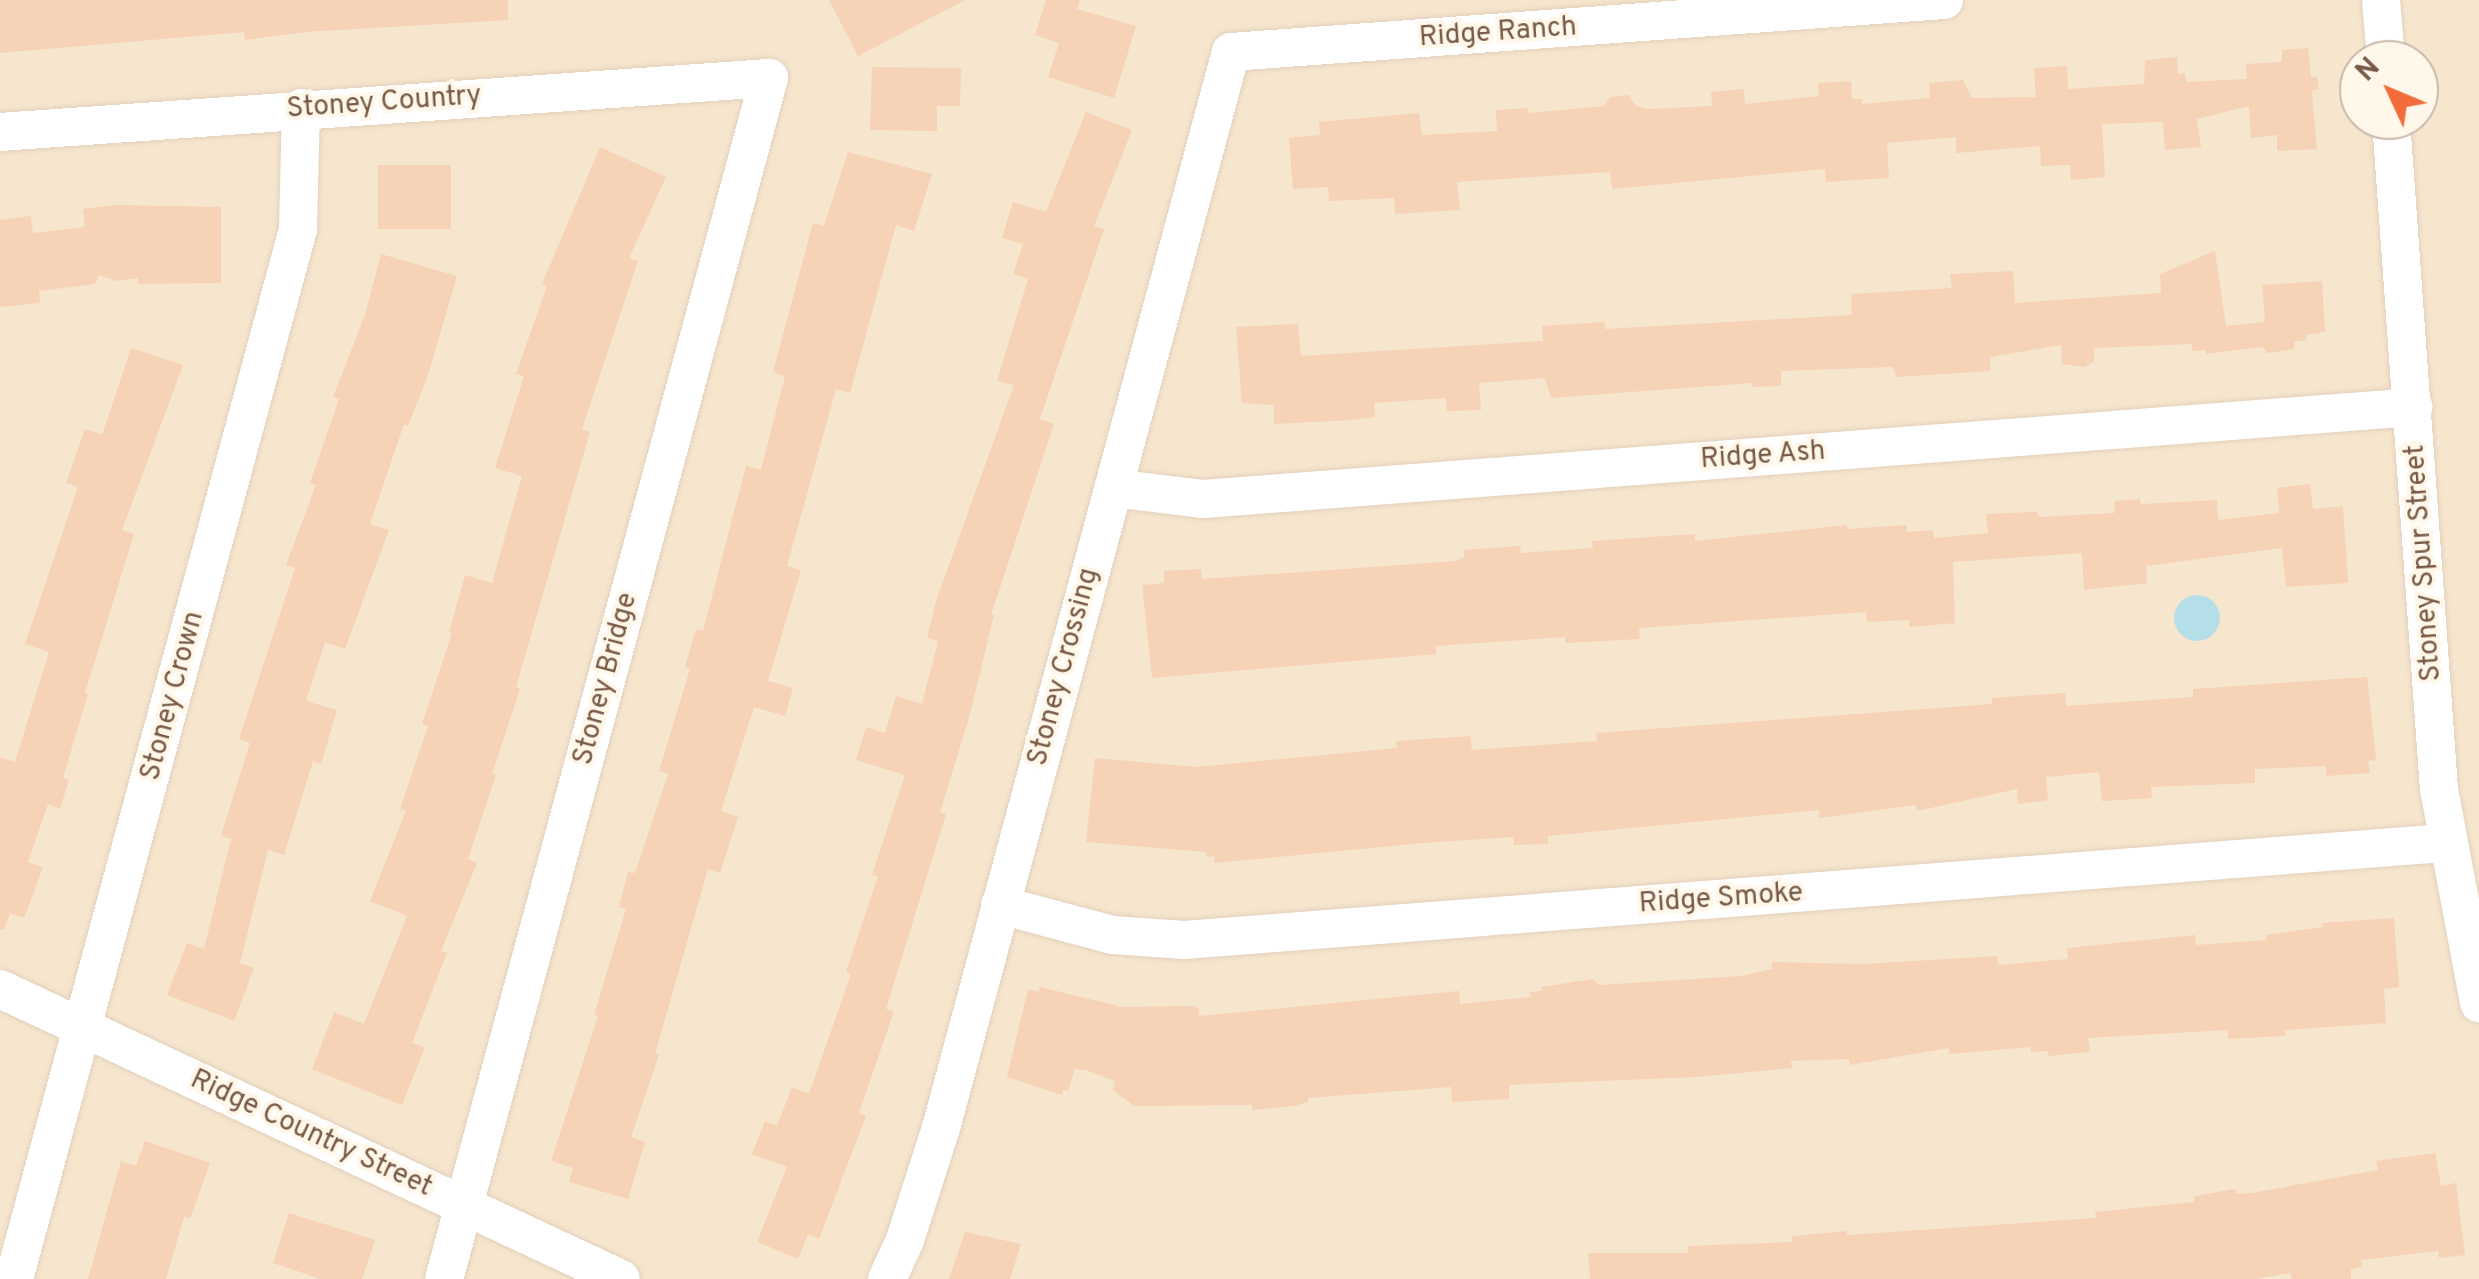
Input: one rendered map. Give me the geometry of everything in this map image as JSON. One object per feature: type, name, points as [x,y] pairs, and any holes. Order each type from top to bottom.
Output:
[{"type":"street","name":"Ridge Ranch","points":[[1231,52],[1944,0]]},
{"type":"street","points":[[2382,0],[2385,40]]},
{"type":"street","name":"Stoney Crossing","points":[[887,1279],[905,1240],[941,1128],[1231,52]]},
{"type":"street","name":"Stoney Country","points":[[0,132],[768,78]]},
{"type":"street","name":"Stoney Bridge","points":[[444,1279],[768,78]]},
{"type":"street","name":"Stoney Crown","points":[[14,1279],[298,229],[301,108]]},
{"type":"street","name":"Stoney Spur Street","points":[[2393,140],[2446,843],[2479,1003]]},
{"type":"street","name":"Ridge Ash","points":[[1113,488],[1203,499],[2414,407]]},
{"type":"street","name":"Ridge Smoke","points":[[1000,905],[1113,935],[1184,940],[2446,843]]},
{"type":"street","name":"Ridge Country Street","points":[[0,989],[622,1279]]},
{"type":"shaded area","points":[[0,0],[2479,0],[2479,1279],[0,1279]]},
{"type":"water","points":[[2197,595],[2213,602],[2220,618],[2213,634],[2197,641],[2181,634],[2174,618],[2181,602]]},
{"type":"building","points":[[0,0],[508,0],[508,20],[305,32],[245,40],[244,32],[0,53]]},
{"type":"building","points":[[829,0],[965,0],[858,56]]},
{"type":"building","points":[[1046,0],[1080,0],[1077,9],[1136,26],[1114,98],[1048,77],[1059,43],[1035,35]]},
{"type":"building","points":[[2308,48],[2311,77],[2317,77],[2319,89],[2312,91],[2317,149],[2277,151],[2277,135],[2251,138],[2249,106],[2197,119],[2201,147],[2165,150],[2163,122],[2102,124],[2105,177],[2071,180],[2070,165],[2041,166],[2040,146],[1956,153],[1956,137],[1887,143],[1889,178],[1826,182],[1825,169],[1612,189],[1610,172],[1457,182],[1460,210],[1395,214],[1394,198],[1329,201],[1328,187],[1293,189],[1289,138],[1320,135],[1319,122],[1419,113],[1422,135],[1497,131],[1496,110],[1528,108],[1529,113],[1604,106],[1610,97],[1628,95],[1636,106],[1648,109],[1712,106],[1711,92],[1744,89],[1745,104],[1819,96],[1818,83],[1851,81],[1852,99],[1862,99],[1862,104],[1930,98],[1929,83],[1963,80],[1972,98],[2036,97],[2034,68],[2067,66],[2068,89],[2144,84],[2145,60],[2177,57],[2178,74],[2185,73],[2186,82],[2247,79],[2246,64],[2282,62],[2282,50]]},
{"type":"building","points":[[872,67],[961,68],[960,106],[937,106],[937,131],[870,130]]},
{"type":"building","points":[[1086,112],[1132,130],[1094,226],[1104,229],[1040,419],[1054,424],[991,615],[969,718],[940,812],[946,814],[886,1009],[894,1011],[859,1113],[866,1116],[819,1239],[808,1234],[798,1259],[757,1242],[787,1167],[752,1154],[765,1121],[777,1126],[792,1087],[809,1094],[851,974],[846,972],[878,876],[872,875],[905,775],[856,760],[866,727],[885,733],[896,696],[922,704],[938,641],[927,638],[936,601],[1014,385],[997,381],[1028,279],[1013,274],[1023,244],[1002,238],[1013,202],[1046,212]]},
{"type":"building","points":[[600,147],[666,177],[629,258],[638,261],[582,429],[590,432],[516,687],[520,689],[492,774],[496,775],[468,859],[477,863],[441,951],[447,953],[412,1043],[425,1047],[402,1105],[312,1069],[334,1012],[364,1024],[407,916],[370,901],[406,811],[400,809],[428,726],[422,724],[452,633],[449,632],[465,575],[492,583],[522,476],[495,468],[524,376],[516,374],[547,286],[542,284]]},
{"type":"building","points":[[848,152],[932,174],[914,231],[896,225],[850,393],[836,389],[787,566],[801,570],[768,681],[793,688],[785,716],[754,707],[721,811],[738,817],[720,873],[708,869],[655,1054],[659,1055],[631,1137],[645,1142],[628,1199],[569,1182],[573,1168],[551,1161],[598,1016],[594,1015],[626,909],[619,907],[628,872],[635,873],[668,774],[659,771],[690,669],[685,667],[696,629],[703,631],[746,466],[761,470],[785,376],[773,372],[813,223],[824,226]]},
{"type":"building","points":[[378,165],[451,165],[451,229],[378,229]]},
{"type":"building","points":[[116,205],[221,207],[221,283],[138,284],[138,278],[116,281],[99,275],[95,284],[39,291],[40,303],[0,307],[0,220],[31,216],[33,233],[85,227],[83,209]]},
{"type":"building","points":[[2215,251],[2226,326],[2265,322],[2262,285],[2322,281],[2325,332],[2306,335],[2306,340],[2294,342],[2294,349],[2268,353],[2262,347],[2206,354],[2206,350],[2192,351],[2192,344],[2094,348],[2094,362],[2084,367],[2062,364],[2061,345],[1990,357],[1990,371],[1897,377],[1892,367],[1781,371],[1781,386],[1753,387],[1752,383],[1551,398],[1545,378],[1479,383],[1481,410],[1447,411],[1446,398],[1374,403],[1375,417],[1352,420],[1274,424],[1274,405],[1242,403],[1236,327],[1298,324],[1301,356],[1543,341],[1542,326],[1605,322],[1605,329],[1852,315],[1851,294],[1952,288],[1950,274],[2013,271],[2015,303],[2161,293],[2160,274]]},
{"type":"building","points":[[381,254],[457,276],[428,375],[408,426],[404,424],[370,524],[389,530],[345,649],[325,642],[306,701],[337,710],[321,764],[313,761],[284,855],[268,850],[240,963],[254,968],[234,1021],[167,995],[187,943],[204,949],[231,839],[221,836],[250,743],[239,739],[295,568],[286,565],[316,485],[310,483],[339,399],[333,397],[365,315]]},
{"type":"building","points":[[131,348],[183,365],[122,530],[134,534],[85,693],[88,694],[63,778],[69,780],[60,809],[48,804],[28,862],[43,867],[24,918],[10,913],[4,930],[0,929],[0,757],[15,762],[49,652],[25,644],[78,487],[66,483],[85,429],[102,435]]},
{"type":"building","points":[[2310,484],[2313,509],[2343,506],[2348,583],[2286,587],[2282,548],[2146,566],[2147,583],[2084,590],[2082,553],[1953,562],[1955,623],[1909,627],[1909,620],[1867,622],[1866,612],[1639,628],[1640,639],[1565,643],[1565,637],[1436,646],[1436,654],[1152,678],[1142,585],[1164,583],[1164,571],[1201,569],[1202,579],[1456,561],[1464,557],[1464,550],[1520,546],[1521,553],[1593,548],[1592,541],[1695,534],[1695,541],[1847,525],[1847,529],[1907,525],[1907,532],[1933,530],[1934,538],[1988,533],[1986,514],[2037,512],[2038,517],[2114,513],[2115,501],[2140,499],[2141,504],[2217,500],[2218,520],[2279,513],[2277,488]]},
{"type":"building","points":[[2367,677],[2376,760],[2368,761],[2370,773],[2326,776],[2326,766],[2255,769],[2255,783],[2151,787],[2152,798],[2102,801],[2099,772],[2046,777],[2048,800],[2018,804],[2017,789],[1917,811],[1916,805],[1819,818],[1819,810],[1548,836],[1548,844],[1514,845],[1513,837],[1214,863],[1214,856],[1207,857],[1206,852],[1086,842],[1095,758],[1196,767],[1397,748],[1396,741],[1470,736],[1472,750],[1597,741],[1596,733],[1992,704],[1992,698],[2065,693],[2066,706],[2193,697],[2193,689]]},
{"type":"building","points":[[2394,918],[2399,987],[2384,989],[2386,1023],[2285,1030],[2285,1036],[2228,1039],[2228,1030],[2088,1038],[2090,1052],[2048,1056],[2048,1051],[2031,1052],[2031,1047],[1949,1054],[1949,1048],[1849,1065],[1849,1059],[1791,1061],[1792,1068],[1696,1077],[1509,1085],[1509,1099],[1452,1102],[1451,1087],[1308,1098],[1308,1102],[1294,1106],[1253,1110],[1252,1105],[1134,1106],[1113,1090],[1115,1081],[1086,1070],[1075,1069],[1068,1091],[1063,1090],[1062,1095],[1007,1077],[1028,989],[1039,992],[1040,987],[1122,1007],[1192,1006],[1199,1009],[1199,1016],[1459,991],[1460,1004],[1531,997],[1530,992],[1542,991],[1542,987],[1593,979],[1599,985],[1741,976],[1772,969],[1772,962],[1864,964],[1997,956],[1998,965],[2068,959],[2067,948],[2195,935],[2196,945],[2266,940],[2266,935],[2323,927],[2322,923]]},
{"type":"building","points":[[145,1141],[210,1163],[190,1219],[184,1217],[166,1279],[88,1279],[121,1161],[136,1166]]},
{"type":"building","points":[[2435,1153],[2441,1186],[2456,1183],[2465,1255],[2439,1258],[2438,1251],[2361,1260],[2362,1267],[2351,1269],[2351,1279],[2292,1279],[2290,1273],[2256,1279],[1590,1279],[1588,1253],[1688,1253],[1688,1246],[1792,1242],[1792,1236],[1847,1231],[1847,1235],[2096,1218],[2095,1212],[2194,1202],[2195,1196],[2235,1189],[2236,1194],[2252,1193],[2378,1170],[2376,1161]]},
{"type":"building","points":[[289,1213],[375,1240],[362,1279],[321,1279],[273,1263]]},
{"type":"building","points":[[965,1232],[1021,1244],[1010,1279],[949,1279]]}]
